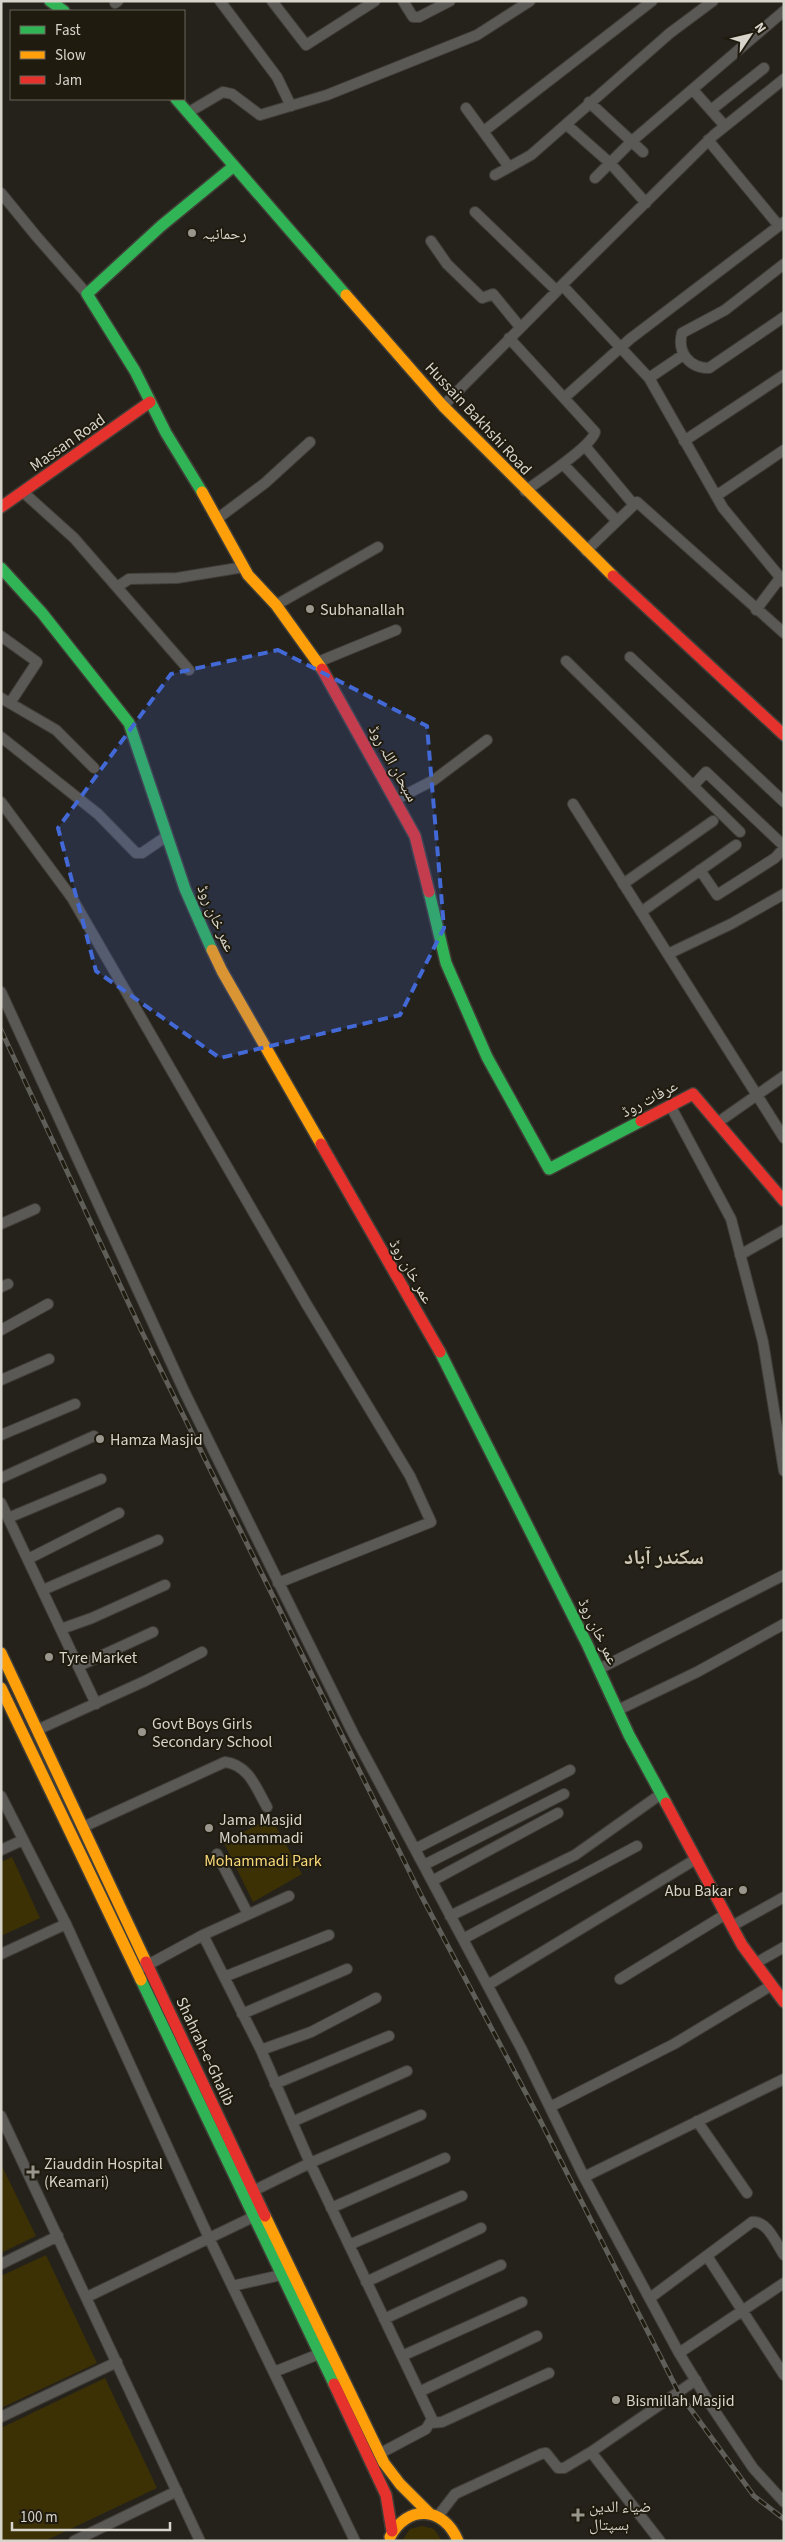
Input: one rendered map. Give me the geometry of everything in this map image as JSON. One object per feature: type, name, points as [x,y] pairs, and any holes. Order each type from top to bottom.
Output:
[{"type":"street","points":[[50,1],[63,10]]},
{"type":"street","points":[[220,1],[277,77],[291,106]]},
{"type":"street","points":[[272,1],[306,45],[375,1]]},
{"type":"street","points":[[403,1],[413,16],[419,17],[450,1]]},
{"type":"street","points":[[189,112],[223,92],[232,94],[260,116],[327,95],[477,35],[530,1]]},
{"type":"street","points":[[484,131],[652,1]]},
{"type":"street","points":[[495,175],[531,155],[567,125],[589,102],[670,33],[713,1]]},
{"type":"street","points":[[595,178],[632,141],[784,11]]},
{"type":"street","points":[[711,110],[764,68]]},
{"type":"street","points":[[443,406],[708,140],[784,79]]},
{"type":"street","points":[[693,90],[725,126]]},
{"type":"street","name":"Hussain Bakhshi Road","points":[[177,100],[443,406],[586,551],[784,735]]},
{"type":"street","points":[[589,102],[643,152]]},
{"type":"street","points":[[466,108],[509,167]]},
{"type":"street","points":[[567,125],[610,163],[646,203]]},
{"type":"street","points":[[564,398],[620,347],[781,224],[708,140]]},
{"type":"street","points":[[1,193],[87,294],[161,226],[234,166]]},
{"type":"street","points":[[475,212],[559,288],[649,378],[723,508],[782,580],[756,610]]},
{"type":"street","points":[[431,241],[447,264],[482,298],[494,294],[520,327]]},
{"type":"street","points":[[784,264],[725,310],[682,333],[680,343],[683,355],[694,364],[709,368],[784,316]]},
{"type":"street","name":"سبحان اللہ روڈ","points":[[87,294],[135,371],[166,433],[232,548],[244,567],[276,605],[318,662],[336,690],[415,836],[446,962],[487,1057],[549,1169]]},
{"type":"street","points":[[509,338],[594,430],[594,436],[585,446],[525,491]]},
{"type":"street","points":[[649,378],[683,355]]},
{"type":"street","points":[[684,441],[784,375]]},
{"type":"street","name":"Massan Road","points":[[1,507],[150,402]]},
{"type":"street","points":[[217,519],[265,483],[310,442]]},
{"type":"street","points":[[585,446],[634,505]]},
{"type":"street","points":[[716,496],[784,450]]},
{"type":"street","points":[[563,464],[617,520]]},
{"type":"street","points":[[23,492],[74,538],[189,670]]},
{"type":"street","points":[[586,551],[637,502],[784,633]]},
{"type":"street","points":[[276,605],[378,547]]},
{"type":"street","points":[[116,587],[129,579],[177,578],[244,567]]},
{"type":"street","name":"عمر خان روڈ","points":[[1,568],[42,613],[129,723],[185,889],[222,972],[448,1366],[661,1794],[732,1926],[784,2002]]},
{"type":"street","points":[[318,662],[396,630]]},
{"type":"street","points":[[1,636],[37,662],[6,701],[56,730],[94,768]]},
{"type":"street","points":[[630,657],[784,802]]},
{"type":"street","points":[[566,661],[740,832]]},
{"type":"street","points":[[1,737],[98,814],[136,853],[142,853],[167,836]]},
{"type":"street","points":[[395,800],[438,778],[486,740]]},
{"type":"street","points":[[693,786],[706,772],[784,847],[775,858],[717,895],[700,870]]},
{"type":"street","points":[[1,802],[72,898],[303,1298],[410,1476],[431,1522],[278,1583]]},
{"type":"street","points":[[573,804],[784,1138]]},
{"type":"street","points":[[623,884],[713,821]]},
{"type":"street","points":[[641,912],[736,845]]},
{"type":"street","points":[[668,954],[731,924],[784,894]]},
{"type":"street","points":[[1,992],[185,1393],[354,1735],[488,1985],[584,2177],[679,2353],[753,2468],[784,2502]]},
{"type":"street","points":[[717,1122],[784,1076]]},
{"type":"street","name":"عرفات روڈ","points":[[549,1169],[693,1094],[784,1201]]},
{"type":"street","points":[[670,1105],[731,1219],[763,1342],[784,1471]]},
{"type":"street","points":[[1,1224],[35,1209]]},
{"type":"street","points":[[740,1255],[784,1230]]},
{"type":"street","points":[[1,1330],[48,1304]]},
{"type":"street","points":[[1,1380],[49,1359]]},
{"type":"street","points":[[1,1435],[75,1404]]},
{"type":"street","points":[[1,1478],[94,1436]]},
{"type":"street","points":[[8,1518],[101,1479]]},
{"type":"street","points":[[1,1503],[96,1704]]},
{"type":"street","points":[[28,1559],[119,1513]]},
{"type":"street","points":[[43,1590],[158,1540]]},
{"type":"street","points":[[599,1669],[784,1575]]},
{"type":"street","points":[[61,1629],[92,1618],[165,1585]]},
{"type":"street","points":[[618,1710],[697,1672],[784,1624]]},
{"type":"street","points":[[79,1666],[153,1632]]},
{"type":"street","points":[[38,1730],[145,1682],[202,1652]]},
{"type":"street","name":"Shahrah-e-Ghalib","points":[[1,1653],[148,1965],[248,2193],[253,2217],[319,2354],[377,2458]]},
{"type":"street","name":"Shahrah-e-Ghalib","points":[[1,1688],[4,1702],[248,2193],[377,2458]]},
{"type":"street","points":[[83,1827],[226,1762],[235,1764],[248,1774],[266,1807]]},
{"type":"street","points":[[415,1849],[570,1770]]},
{"type":"street","points":[[424,1866],[564,1794]]},
{"type":"street","points":[[450,1916],[575,1855],[661,1794]]},
{"type":"street","points":[[1,1796],[66,1924],[209,2238],[355,2541]]},
{"type":"street","points":[[432,1881],[558,1814]]},
{"type":"street","points":[[1,1850],[23,1840]]},
{"type":"street","points":[[463,1939],[637,1846]]},
{"type":"street","points":[[217,1854],[248,1914]]},
{"type":"street","points":[[488,1985],[696,1859]]},
{"type":"street","points":[[136,1970],[203,1935],[289,1896]]},
{"type":"street","points":[[732,1926],[784,1897]]},
{"type":"street","points":[[620,1979],[726,1914]]},
{"type":"street","points":[[1,1954],[66,1924]]},
{"type":"street","points":[[203,1935],[261,2050],[310,2163],[419,2392],[431,2423]]},
{"type":"street","points":[[224,1977],[329,1935]]},
{"type":"street","points":[[756,1963],[784,1947]]},
{"type":"street","points":[[242,2014],[347,1969]]},
{"type":"street","points":[[550,2108],[674,2044],[772,1985]]},
{"type":"street","points":[[261,2050],[311,2032],[376,1998]]},
{"type":"street","points":[[275,2084],[389,2036]]},
{"type":"street","points":[[292,2122],[407,2071]]},
{"type":"street","points":[[584,2177],[697,2121],[782,2083]]},
{"type":"street","points":[[248,2193],[310,2163],[421,2115]]},
{"type":"street","points":[[1,2116],[200,2541]]},
{"type":"street","points":[[697,2121],[747,2193]]},
{"type":"street","points":[[331,2208],[445,2158]]},
{"type":"street","points":[[349,2245],[462,2196]]},
{"type":"street","points":[[87,2297],[253,2217]]},
{"type":"street","points":[[650,2298],[752,2222],[758,2221],[763,2224],[784,2255]]},
{"type":"street","points":[[366,2282],[481,2228]]},
{"type":"street","points":[[1,2264],[58,2236]]},
{"type":"street","points":[[707,2256],[744,2310],[784,2375]]},
{"type":"street","points":[[384,2319],[501,2265]]},
{"type":"street","points":[[232,2286],[281,2274]]},
{"type":"street","points":[[679,2353],[784,2283]]},
{"type":"street","points":[[402,2356],[522,2302]]},
{"type":"street","points":[[419,2392],[538,2336]]},
{"type":"street","points":[[274,2372],[319,2354]]},
{"type":"street","points":[[1,2417],[117,2362]]},
{"type":"street","points":[[377,2458],[426,2429],[431,2423],[442,2422],[549,2373]]},
{"type":"street","points":[[391,2536],[401,2520],[414,2514],[433,2514],[455,2494],[541,2454],[546,2453],[558,2468],[564,2468],[591,2452],[696,2380]]},
{"type":"street","points":[[591,2452],[660,2541]]},
{"type":"street","points":[[377,2458],[400,2484],[433,2514],[452,2527],[458,2541]]},
{"type":"street","points":[[377,2458],[386,2495],[391,2536]]},
{"type":"street","points":[[74,2541],[177,2492]]},
{"type":"highlighted area","points":[[278,650],[427,726],[444,928],[400,1015],[220,1058],[96,971],[58,828],[171,674]]},
{"type":"green space","name":"Mohammadi Park","points":[[271,1817],[302,1874],[253,1902],[224,1843]]},
{"type":"green space","points":[[12,1857],[40,1918],[1,1936],[1,1862]]},
{"type":"green space","points":[[1,2164],[36,2236],[1,2253]]},
{"type":"green space","points":[[46,2255],[97,2363],[1,2408],[1,2276]]},
{"type":"green space","points":[[105,2378],[157,2488],[45,2541],[1,2541],[1,2428]]},
{"type":"green space","points":[[422,2526],[434,2529],[442,2541],[402,2541],[410,2529]]},
{"type":"railway","points":[[1,1030],[142,1332],[422,1897],[539,2118],[679,2393],[754,2496],[784,2519]]},
{"type":"traffic: fast","points":[[50,1],[63,10]]},
{"type":"traffic: fast","points":[[177,100],[346,295]]},
{"type":"traffic: fast","points":[[202,492],[166,433],[135,371],[87,294],[161,226],[234,166]]},
{"type":"traffic: fast","points":[[1,568],[42,613],[129,723],[185,889],[212,950]]},
{"type":"traffic: fast","points":[[429,892],[446,963],[487,1057],[549,1169],[641,1121]]},
{"type":"traffic: fast","points":[[440,1352],[587,1644],[629,1735],[666,1803]]},
{"type":"traffic: fast","points":[[141,1980],[334,2384]]},
{"type":"traffic: slow","points":[[346,295],[443,406],[613,576]]},
{"type":"traffic: slow","points":[[202,492],[248,575],[276,605],[322,669]]},
{"type":"traffic: slow","points":[[212,950],[222,971],[321,1144]]},
{"type":"traffic: slow","points":[[1,1653],[146,1962]]},
{"type":"traffic: slow","points":[[1,1688],[141,1980]]},
{"type":"traffic: slow","points":[[265,2216],[384,2463],[400,2484],[429,2513]]},
{"type":"traffic: slow","points":[[390,2537],[397,2526],[406,2519],[415,2515],[425,2514],[435,2516],[444,2521],[452,2529],[458,2541]]},
{"type":"traffic: jam","points":[[1,507],[150,402]]},
{"type":"traffic: jam","points":[[613,576],[784,735]]},
{"type":"traffic: jam","points":[[322,669],[415,836],[429,892]]},
{"type":"traffic: jam","points":[[641,1121],[693,1094],[784,1201]]},
{"type":"traffic: jam","points":[[321,1144],[440,1352]]},
{"type":"traffic: jam","points":[[666,1803],[742,1945],[784,2002]]},
{"type":"traffic: jam","points":[[146,1962],[265,2216]]},
{"type":"traffic: jam","points":[[334,2384],[386,2495],[392,2531]]},
{"type":"place","name":"رحمانیہ","points":[[192,233]]},
{"type":"place","name":"Subhanallah","points":[[310,609]]},
{"type":"place","name":"Hamza Masjid","points":[[100,1439]]},
{"type":"place","name":"Tyre Market","points":[[49,1657]]},
{"type":"place","name":"Govt Boys Girls Secondary School","points":[[142,1732]]},
{"type":"place","name":"Jama Masjid Mohammadi","points":[[209,1828]]},
{"type":"place","name":"Abu Bakar","points":[[743,1890]]},
{"type":"place","name":"Ziauddin Hospital (Keamari)","points":[[33,2172]]},
{"type":"place","name":"Bismillah Masjid","points":[[616,2400]]},
{"type":"place","name":"ضیاء الدین ہسپتال","points":[[578,2515]]},
{"type":"district","name":"سکندر آباد","points":[[664,1557]]}]
